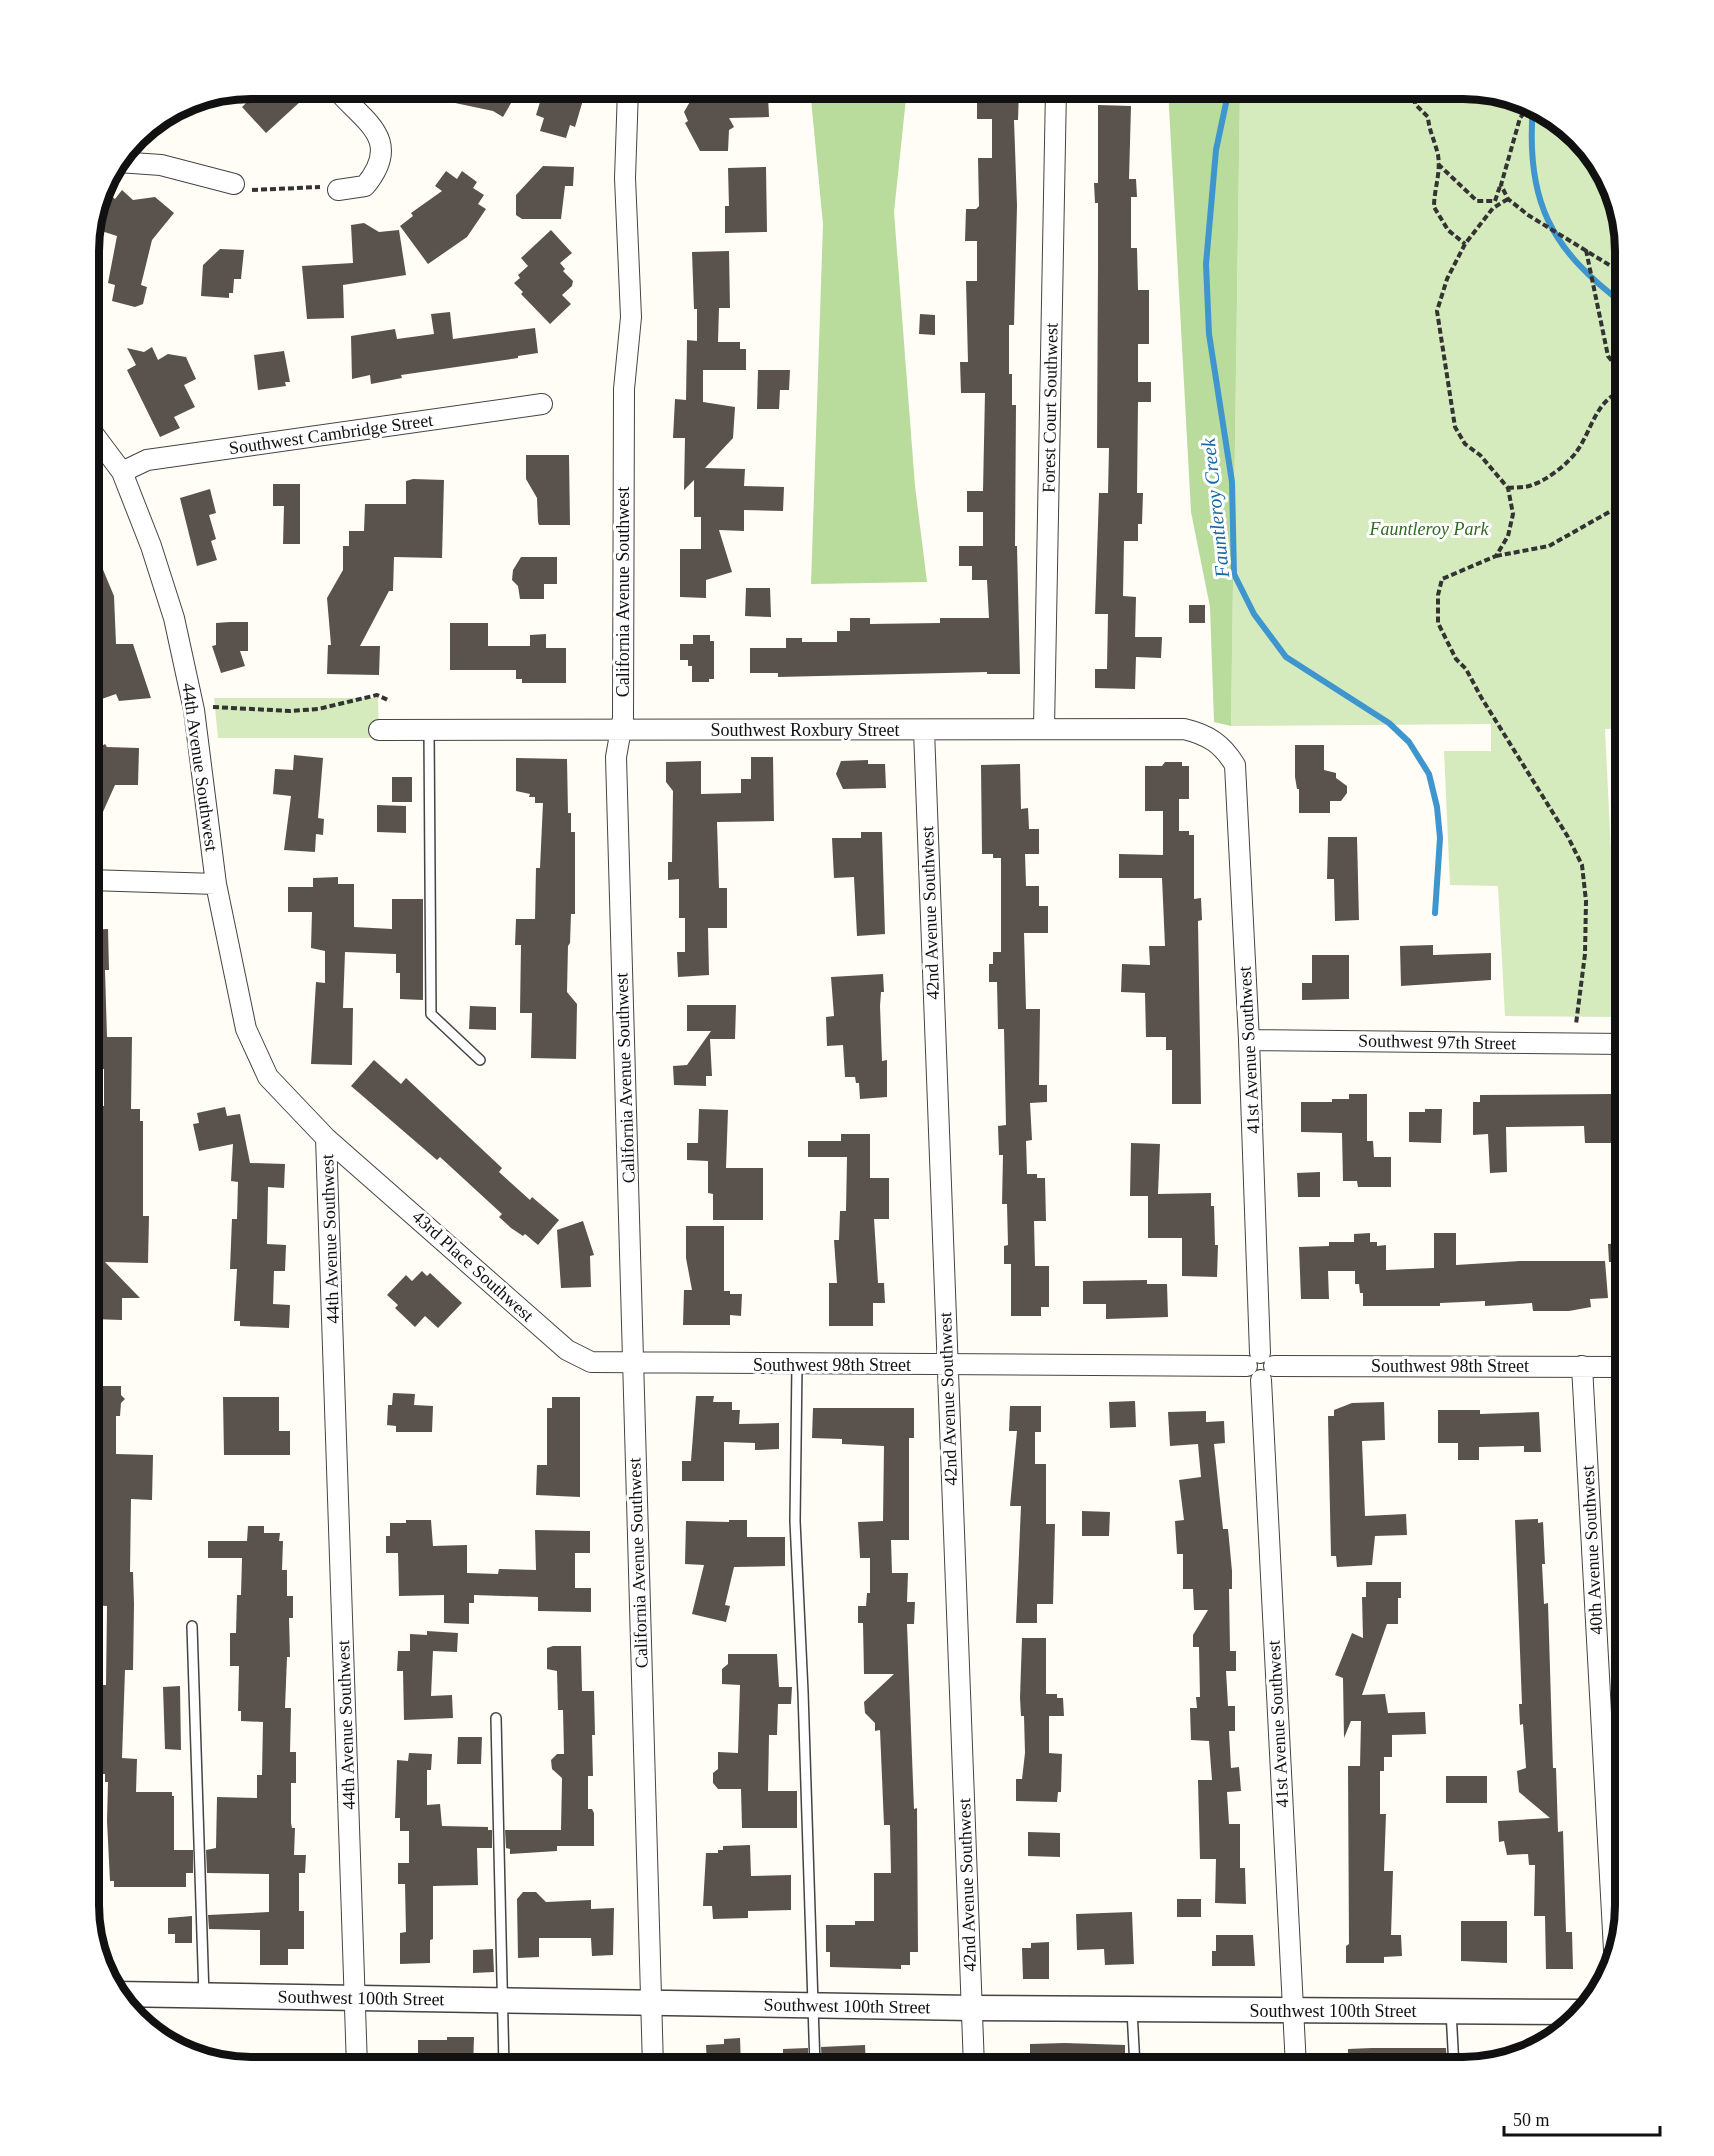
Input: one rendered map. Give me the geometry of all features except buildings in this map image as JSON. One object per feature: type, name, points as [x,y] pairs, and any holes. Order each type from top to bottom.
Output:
[{"type":"street","points":[[338,190],[365,186],[376,172],[380,150],[377,132],[347,99]]},
{"type":"street","name":"California Avenue Southwest","points":[[628,99],[625,178],[631,317],[624,389],[623,718],[616,757],[653,2057]]},
{"type":"street","name":"Forest Court Southwest","points":[[1044,728],[1056,99]]},
{"type":"street","points":[[127,163],[161,165],[243,187]]},
{"type":"street","name":"Southwest Cambridge Street","points":[[122,472],[147,460],[542,404]]},
{"type":"street","name":"44th Avenue Southwest","points":[[99,441],[122,472],[151,546],[174,618],[194,710],[216,884],[246,1029],[268,1077],[326,1138],[357,2057]]},
{"type":"street","name":"Southwest Roxbury Street","points":[[379,730],[1184,729],[1213,738],[1226,750]]},
{"type":"street","name":"42nd Avenue Southwest","points":[[924,730],[974,2057]]},
{"type":"street","name":"41st Avenue Southwest","points":[[1226,750],[1235,765],[1249,1040],[1260,1366],[1295,2057]]},
{"type":"street","points":[[99,880],[216,884]]},
{"type":"street","name":"Southwest 97th Street","points":[[1249,1040],[1615,1044]]},
{"type":"street","name":"43rd Place Southwest","points":[[326,1138],[567,1350],[591,1362],[633,1364]]},
{"type":"street","name":"Southwest 98th Street","points":[[633,1364],[1615,1367]]},
{"type":"street","name":"40th Avenue Southwest","points":[[1582,1366],[1613,1930]]},
{"type":"street","name":"Southwest 100th Street","points":[[128,1994],[972,2008],[1572,2012]]},
{"type":"lane","points":[[429,730],[431,1014],[480,1060]]},
{"type":"lane","points":[[797,1365],[795,1521],[803,1692],[814,2057]]},
{"type":"lane","points":[[192,1626],[204,1996]]},
{"type":"lane","points":[[496,1718],[504,2057]]},
{"type":"lane","points":[[1132,2009],[1134,2057]]},
{"type":"lane","points":[[1451,2011],[1454,2057]]},
{"type":"path","points":[[1414,99],[1414,104],[1428,117],[1438,164],[1434,207],[1448,230],[1465,244]]},
{"type":"path","points":[[1496,556],[1508,536],[1513,514],[1508,488],[1480,454],[1465,444],[1455,427],[1437,311],[1447,279],[1465,244],[1492,208],[1520,118],[1525,113]]},
{"type":"path","points":[[1438,164],[1477,201],[1495,201]]},
{"type":"path","points":[[1500,185],[1508,199],[1528,215],[1615,269]]},
{"type":"path","points":[[243,187],[323,187],[338,190]]},
{"type":"path","points":[[1492,208],[1508,199]]},
{"type":"path","points":[[1586,249],[1608,356],[1615,365]]},
{"type":"path","points":[[1508,488],[1533,485],[1552,473],[1577,452],[1592,420],[1607,401],[1615,396]]},
{"type":"path","points":[[1574,1043],[1585,954],[1586,901],[1582,865],[1568,837],[1466,669],[1456,659],[1438,623],[1437,595],[1442,579],[1496,556],[1549,546],[1615,509]]},
{"type":"path","points":[[205,708],[290,711],[318,709],[377,695],[390,701]]},
{"type":"green space","points":[[811,99],[906,99],[894,212],[915,486],[927,582],[811,584],[823,224]]},
{"type":"green space","points":[[1169,99],[1240,99],[1231,726],[1214,722],[1210,607],[1191,512]]},
{"type":"green space","name":"Fauntleroy Park","points":[[1240,99],[1473,99],[1512,107],[1539,119],[1571,143],[1589,166],[1607,202],[1614,231],[1615,728],[1605,729],[1615,935],[1615,1017],[1505,1016],[1498,886],[1450,885],[1444,751],[1491,751],[1491,724],[1231,726]]},
{"type":"green space","points":[[214,698],[378,698],[379,738],[218,738]]},
{"type":"waterway","name":"Fauntleroy Creek","points":[[1227,99],[1216,150],[1206,264],[1209,334],[1232,482],[1234,574],[1254,614],[1286,657],[1389,723],[1409,742],[1429,774],[1437,807],[1440,838],[1435,913]]},
{"type":"waterway","name":"Fauntleroy Creek","points":[[1533,116],[1534,170],[1539,196],[1548,221],[1561,243],[1578,264],[1615,297]]}]
